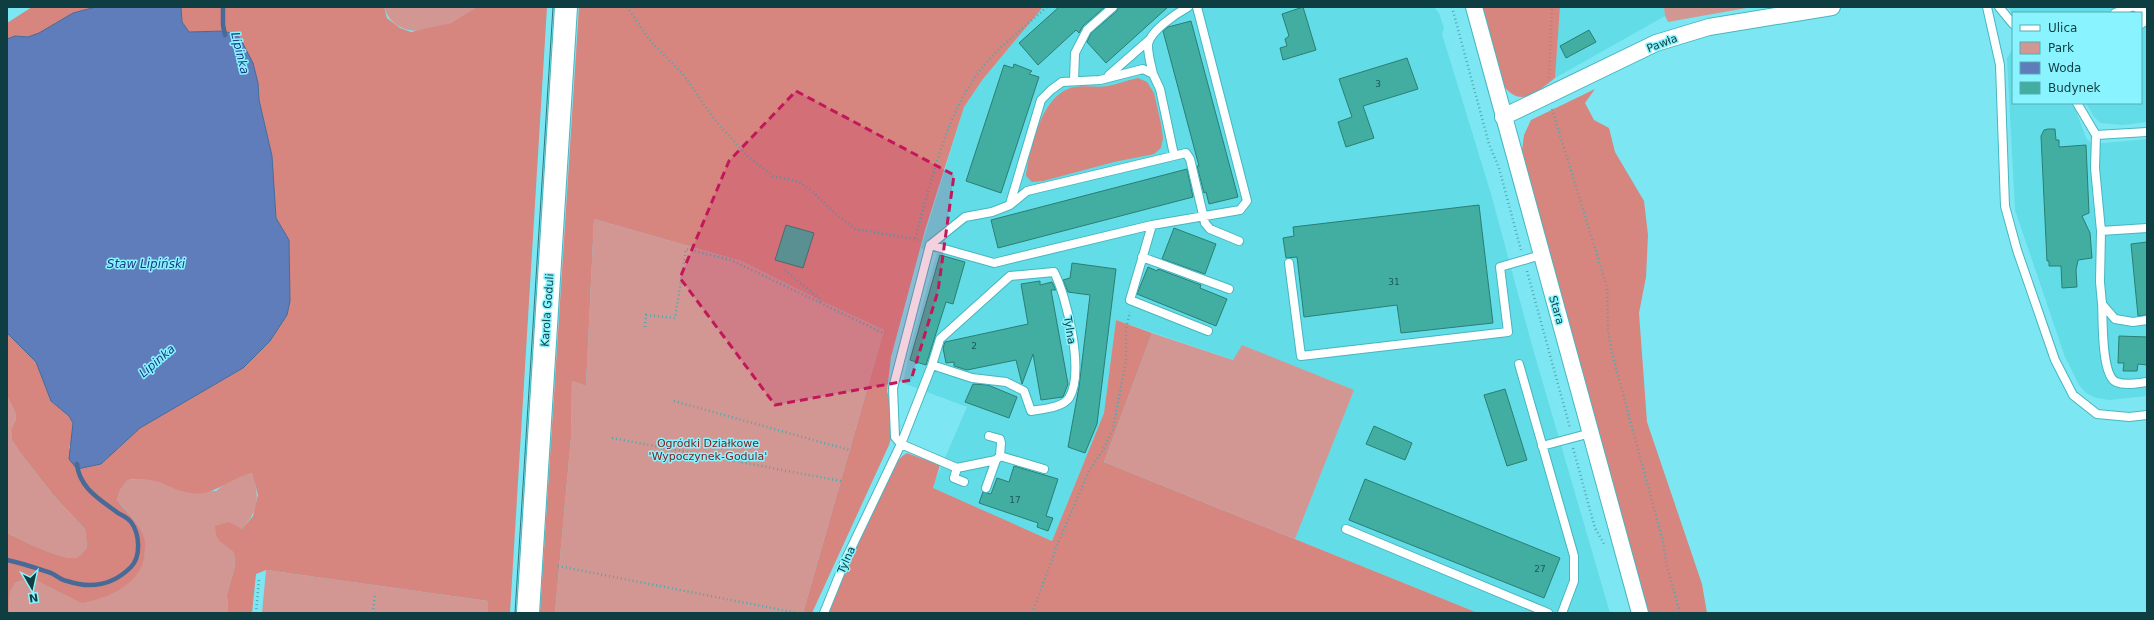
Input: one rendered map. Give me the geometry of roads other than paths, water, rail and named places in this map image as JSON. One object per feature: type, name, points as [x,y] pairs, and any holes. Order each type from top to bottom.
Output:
[{"type":"main road","name":"Karola Goduli","points":[[528,613],[566,7]]},
{"type":"street","name":"Stara","points":[[1474,7],[1640,613]]},
{"type":"street","name":"Pawła","points":[[1503,117],[1656,43],[1709,27],[1832,7]]},
{"type":"lane","points":[[1074,81],[1075,53],[1087,30],[1113,7]]},
{"type":"lane","points":[[1106,78],[1149,40],[1163,24],[1188,7]]},
{"type":"lane","points":[[930,245],[994,263],[1152,225],[1240,210],[1247,201],[1197,7]]},
{"type":"lane","points":[[1987,7],[2000,65],[2005,206],[2017,250],[2055,360],[2074,395],[2097,414],[2129,417],[2147,415]]},
{"type":"lane","points":[[1999,7],[2012,22]]},
{"type":"lane","points":[[2118,12],[2131,7]]},
{"type":"lane","points":[[2135,7],[2142,10],[2146,14],[2145,21],[2142,23]]},
{"type":"lane","points":[[1149,40],[1148,46],[1153,74],[1160,89],[1174,155]]},
{"type":"lane","points":[[1010,205],[1042,100],[1062,82],[1106,78],[1143,69],[1153,74]]},
{"type":"lane","points":[[2078,104],[2096,135],[2095,168],[2101,231],[2100,262],[2107,372],[2115,382],[2125,384],[2147,382]]},
{"type":"lane","points":[[2096,135],[2147,132]]},
{"type":"lane","points":[[1044,469],[998,458],[957,468],[901,444],[895,437],[893,388],[930,245],[965,217],[992,212],[1010,205],[1027,191],[1186,152],[1190,159],[1202,217],[1205,223],[1210,229],[1239,241]]},
{"type":"lane","points":[[1152,225],[1130,300],[1208,331]]},
{"type":"lane","points":[[2101,231],[2147,228]]},
{"type":"lane","points":[[1289,263],[1301,356],[1508,332],[1500,267],[1541,255]]},
{"type":"lane","points":[[1142,257],[1229,289]]},
{"type":"lane","name":"Tylna","points":[[824,613],[845,561],[901,444],[932,365],[940,339],[1010,276],[1054,272],[1061,288],[1073,337],[1075,381],[1068,399],[1057,406],[1031,411],[1024,391],[1006,382],[972,378],[932,365]]},
{"type":"lane","points":[[2102,302],[2115,319],[2134,322],[2147,320]]},
{"type":"lane","points":[[1519,364],[1574,556],[1574,581],[1562,613]]},
{"type":"lane","points":[[1542,446],[1591,433]]},
{"type":"lane","points":[[986,488],[998,458],[1001,443],[1000,439],[989,436]]},
{"type":"lane","points":[[957,468],[954,478],[964,482]]},
{"type":"lane","points":[[1346,529],[1548,613]]},
{"type":"water","name":"Staw Lipiński","points":[[96,7],[181,7],[182,22],[189,32],[224,31],[240,38],[253,63],[258,83],[259,100],[272,156],[276,218],[289,240],[290,301],[287,315],[270,341],[243,368],[140,428],[101,464],[77,469],[69,459],[73,423],[69,416],[51,401],[36,362],[7,333],[7,39],[15,36],[28,37],[39,33],[73,13]]},
{"type":"waterway","name":"Lipinka","points":[[223,7],[223,25],[225,35]]},
{"type":"waterway","name":"Lipinka","points":[[7,560],[51,573],[61,579],[85,585],[101,584],[117,578],[134,563],[138,552],[138,539],[134,527],[128,519],[98,498],[86,487],[77,464]]},
{"type":"tram line","points":[[515,613],[553,7]]},
{"type":"park label","name":"Ogródki Działkowe 'Wypoczynek-Godula'","points":[[708,449]]}]
